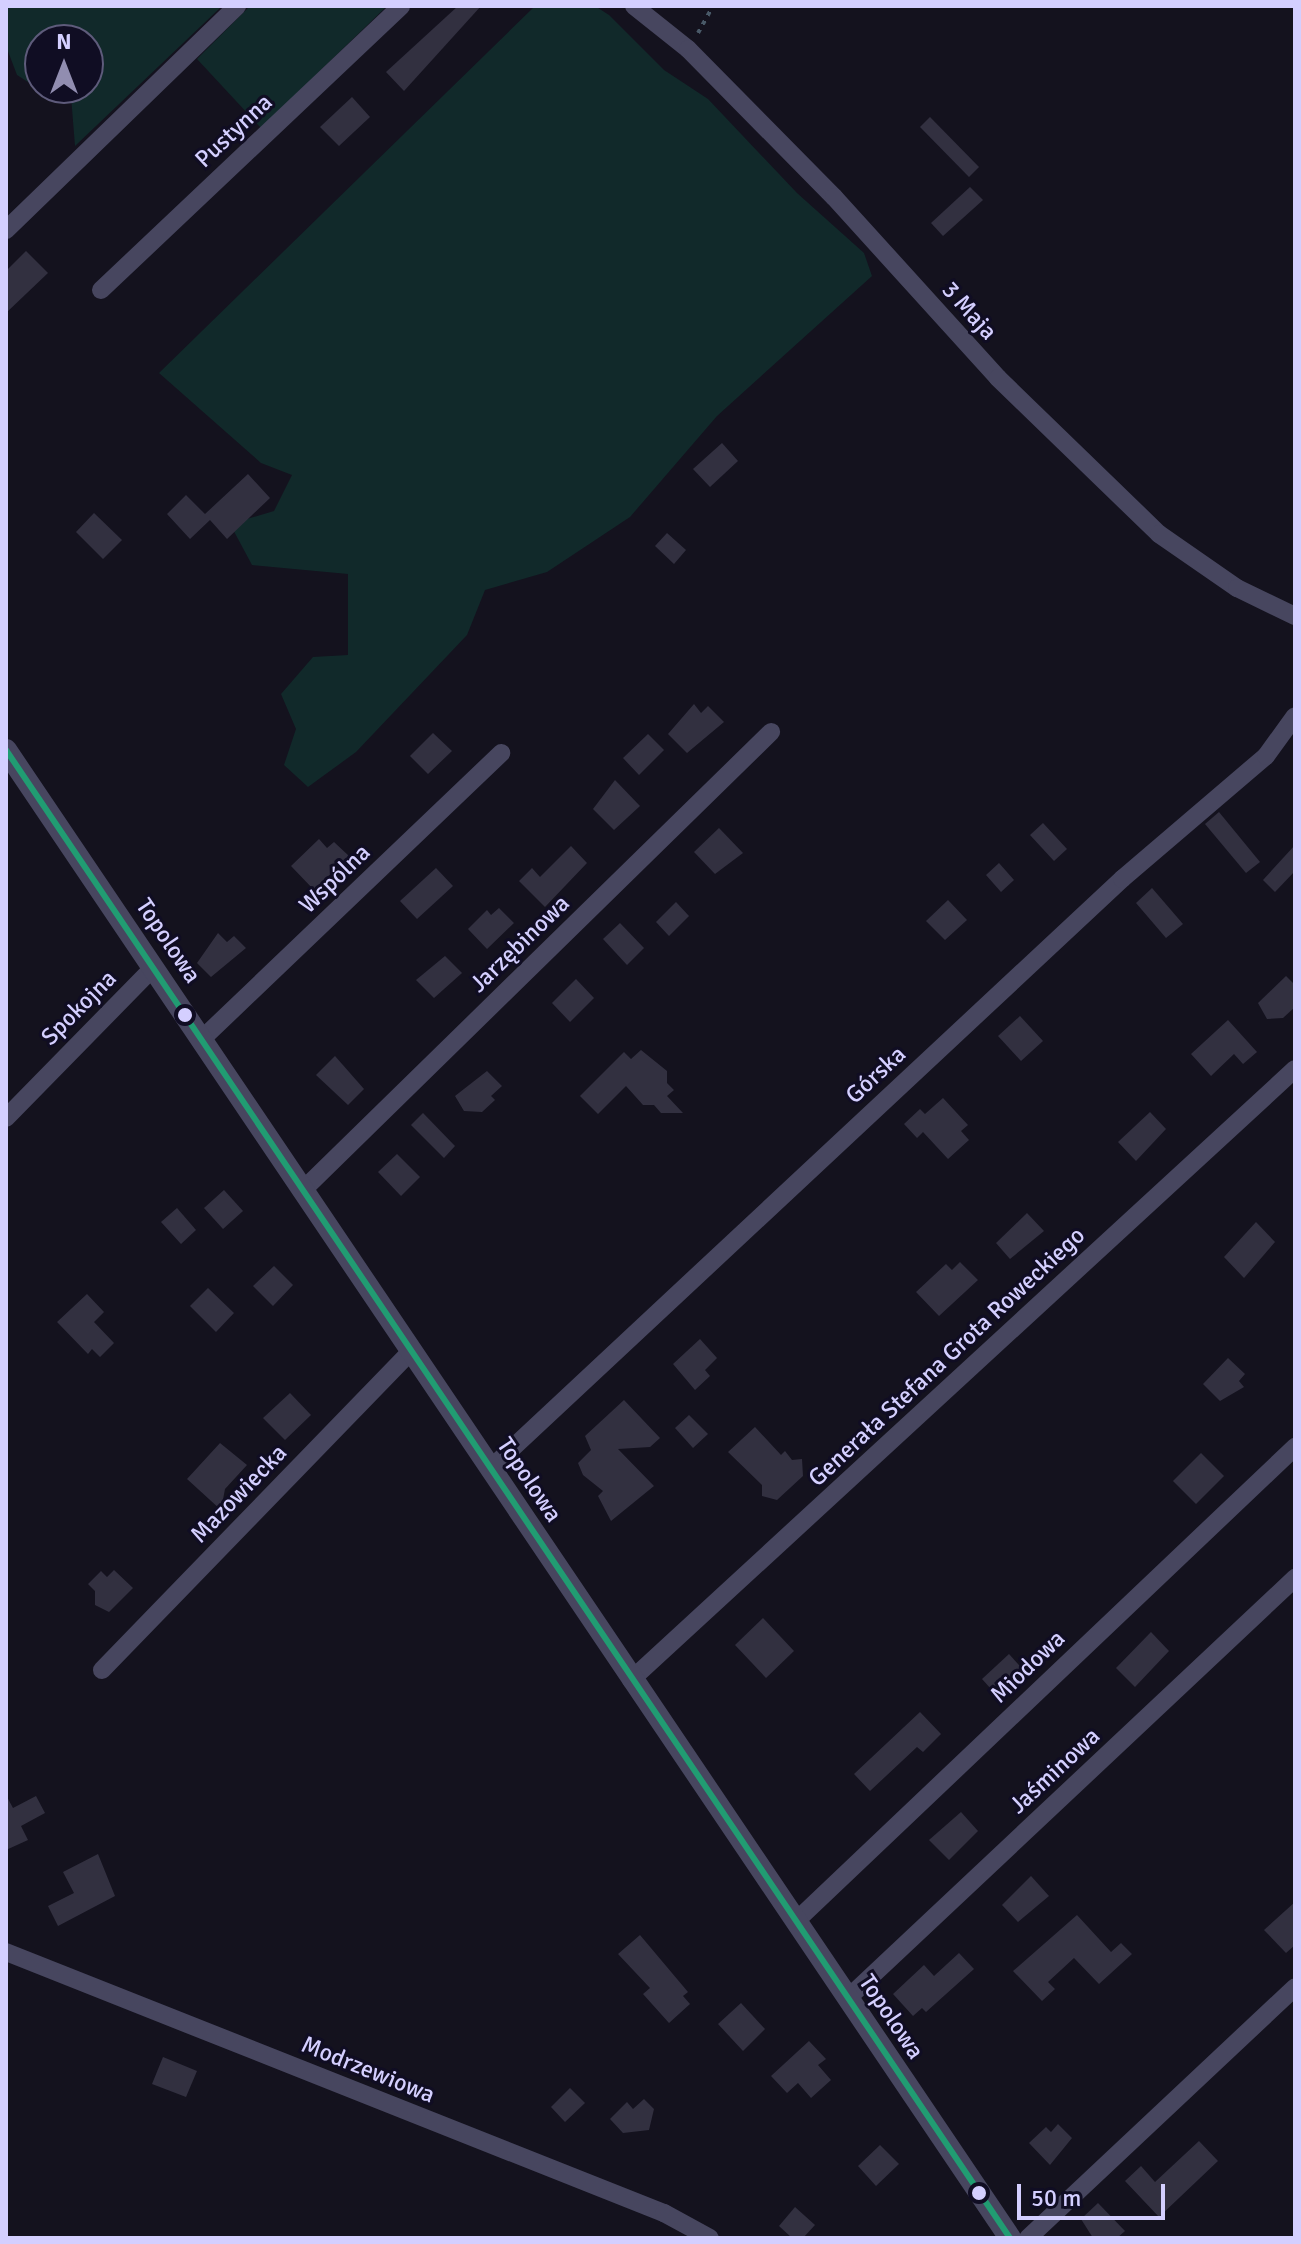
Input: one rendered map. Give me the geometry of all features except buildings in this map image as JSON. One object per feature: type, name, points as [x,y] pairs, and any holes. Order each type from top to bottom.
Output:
[{"type":"street","points":[[6,230],[237,6]]},
{"type":"street","name":"Pustynna","points":[[101,290],[401,6]]},
{"type":"street","name":"3 Maja","points":[[634,6],[688,49],[834,197],[998,378],[1159,534],[1237,588],[1295,616]]},
{"type":"street","name":"Górska","points":[[490,1469],[1122,879],[1266,756],[1295,716]]},
{"type":"street","name":"Jarzębinowa","points":[[303,1190],[771,732]]},
{"type":"street","name":"Topolowa","points":[[6,750],[1010,2238]]},
{"type":"street","name":"Wspólna","points":[[202,1039],[501,753]]},
{"type":"street","name":"Spokojna","points":[[6,1118],[154,967]]},
{"type":"street","name":"Generała Stefana Grota Roweckiego","points":[[631,1680],[1295,1069]]},
{"type":"street","name":"Mazowiecka","points":[[102,1670],[412,1350]]},
{"type":"street","name":"Miodowa","points":[[795,1922],[1295,1447]]},
{"type":"street","name":"Jaśminowa","points":[[847,1999],[1295,1578]]},
{"type":"street","name":"Modrzewiowa","points":[[6,1952],[664,2213],[710,2238]]},
{"type":"street","points":[[1028,2238],[1295,1987]]},
{"type":"path","points":[[688,49],[713,6]]},
{"type":"green space","points":[[7,6],[222,6],[75,146],[72,104],[104,104],[104,24],[24,24],[24,79],[17,75],[6,46]]},
{"type":"green space","points":[[250,6],[387,6],[261,128],[197,59]]},
{"type":"green space","points":[[535,6],[595,6],[609,15],[664,70],[708,99],[797,193],[864,253],[872,276],[717,416],[630,517],[547,572],[485,590],[467,635],[356,752],[308,787],[284,765],[296,729],[281,694],[313,657],[348,655],[348,574],[252,565],[230,524],[274,511],[292,475],[261,463],[159,373]]},
{"type":"transit line","points":[[6,750],[1010,2238]]}]
